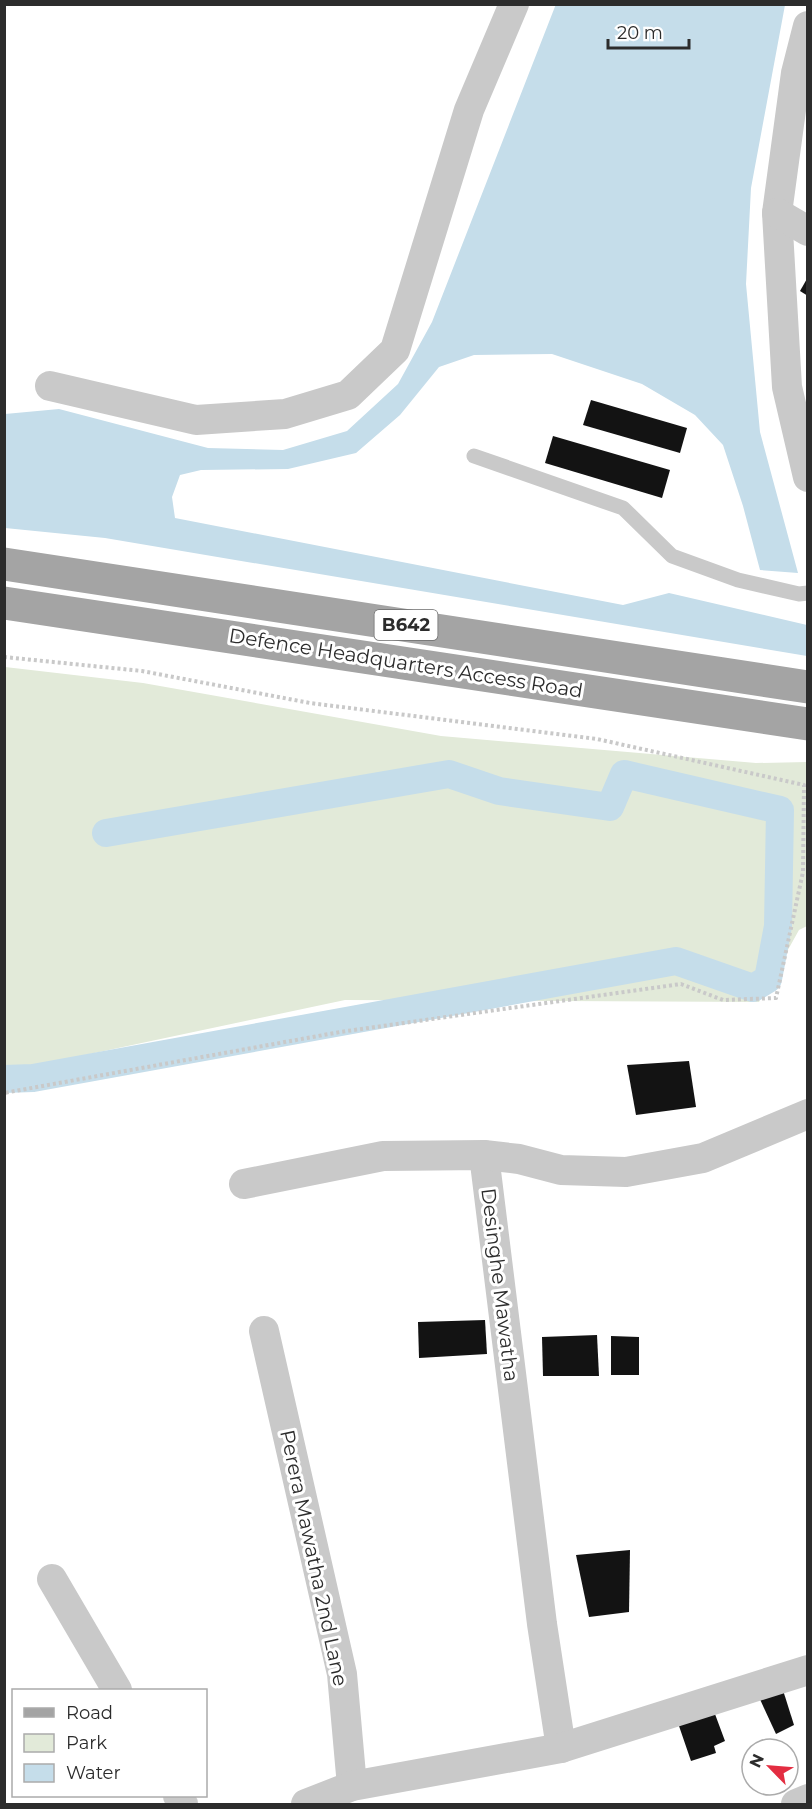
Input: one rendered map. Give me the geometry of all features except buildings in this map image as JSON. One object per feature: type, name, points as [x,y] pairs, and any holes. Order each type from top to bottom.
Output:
[{"type":"main road","name":"Defence Headquarters Access Road","points":[[4,564],[807,687]]},
{"type":"main road","name":"Defence Headquarters Access Road","points":[[4,603],[807,724]]},
{"type":"street","points":[[50,386],[196,420],[285,414],[348,395],[395,350],[469,110],[513,4]]},
{"type":"street","points":[[807,26],[796,73],[777,213],[787,387],[807,477]]},
{"type":"street","points":[[777,213],[807,231]]},
{"type":"street","points":[[244,1184],[383,1156],[484,1155],[519,1159],[561,1170],[626,1172],[703,1158],[807,1114]]},
{"type":"street","name":"Desinghe Mawatha","points":[[484,1155],[542,1624],[561,1748]]},
{"type":"street","name":"Perera Mawatha 2nd Lane","points":[[264,1331],[342,1674],[352,1786]]},
{"type":"street","points":[[52,1579],[116,1689]]},
{"type":"street","points":[[306,1804],[352,1786],[561,1748],[807,1670]]},
{"type":"street","points":[[796,1804],[807,1799]]},
{"type":"lane","points":[[474,456],[623,508],[672,556],[738,580],[799,594],[807,593]]},
{"type":"path","points":[[4,657],[142,671],[310,703],[597,739],[806,784],[803,872],[776,998],[723,1000],[681,984],[340,1032],[4,1093]]},
{"type":"green space","points":[[5,667],[143,683],[441,736],[756,763],[807,762],[807,926],[799,930],[759,1002],[345,1000],[5,1072]]},
{"type":"water","points":[[556,4],[785,5],[751,188],[746,284],[760,432],[798,573],[760,570],[743,506],[723,445],[695,415],[642,384],[552,354],[474,355],[439,367],[400,415],[356,453],[288,469],[201,470],[180,475],[172,497],[175,518],[623,605],[669,593],[807,625],[807,656],[105,538],[5,528],[5,414],[59,409],[208,448],[283,450],[347,431],[398,384],[432,322]]},
{"type":"waterway","points":[[4,1079],[33,1078],[676,961],[753,988],[768,979],[778,926],[780,810],[624,774],[610,807],[499,791],[449,774],[106,833]]}]
